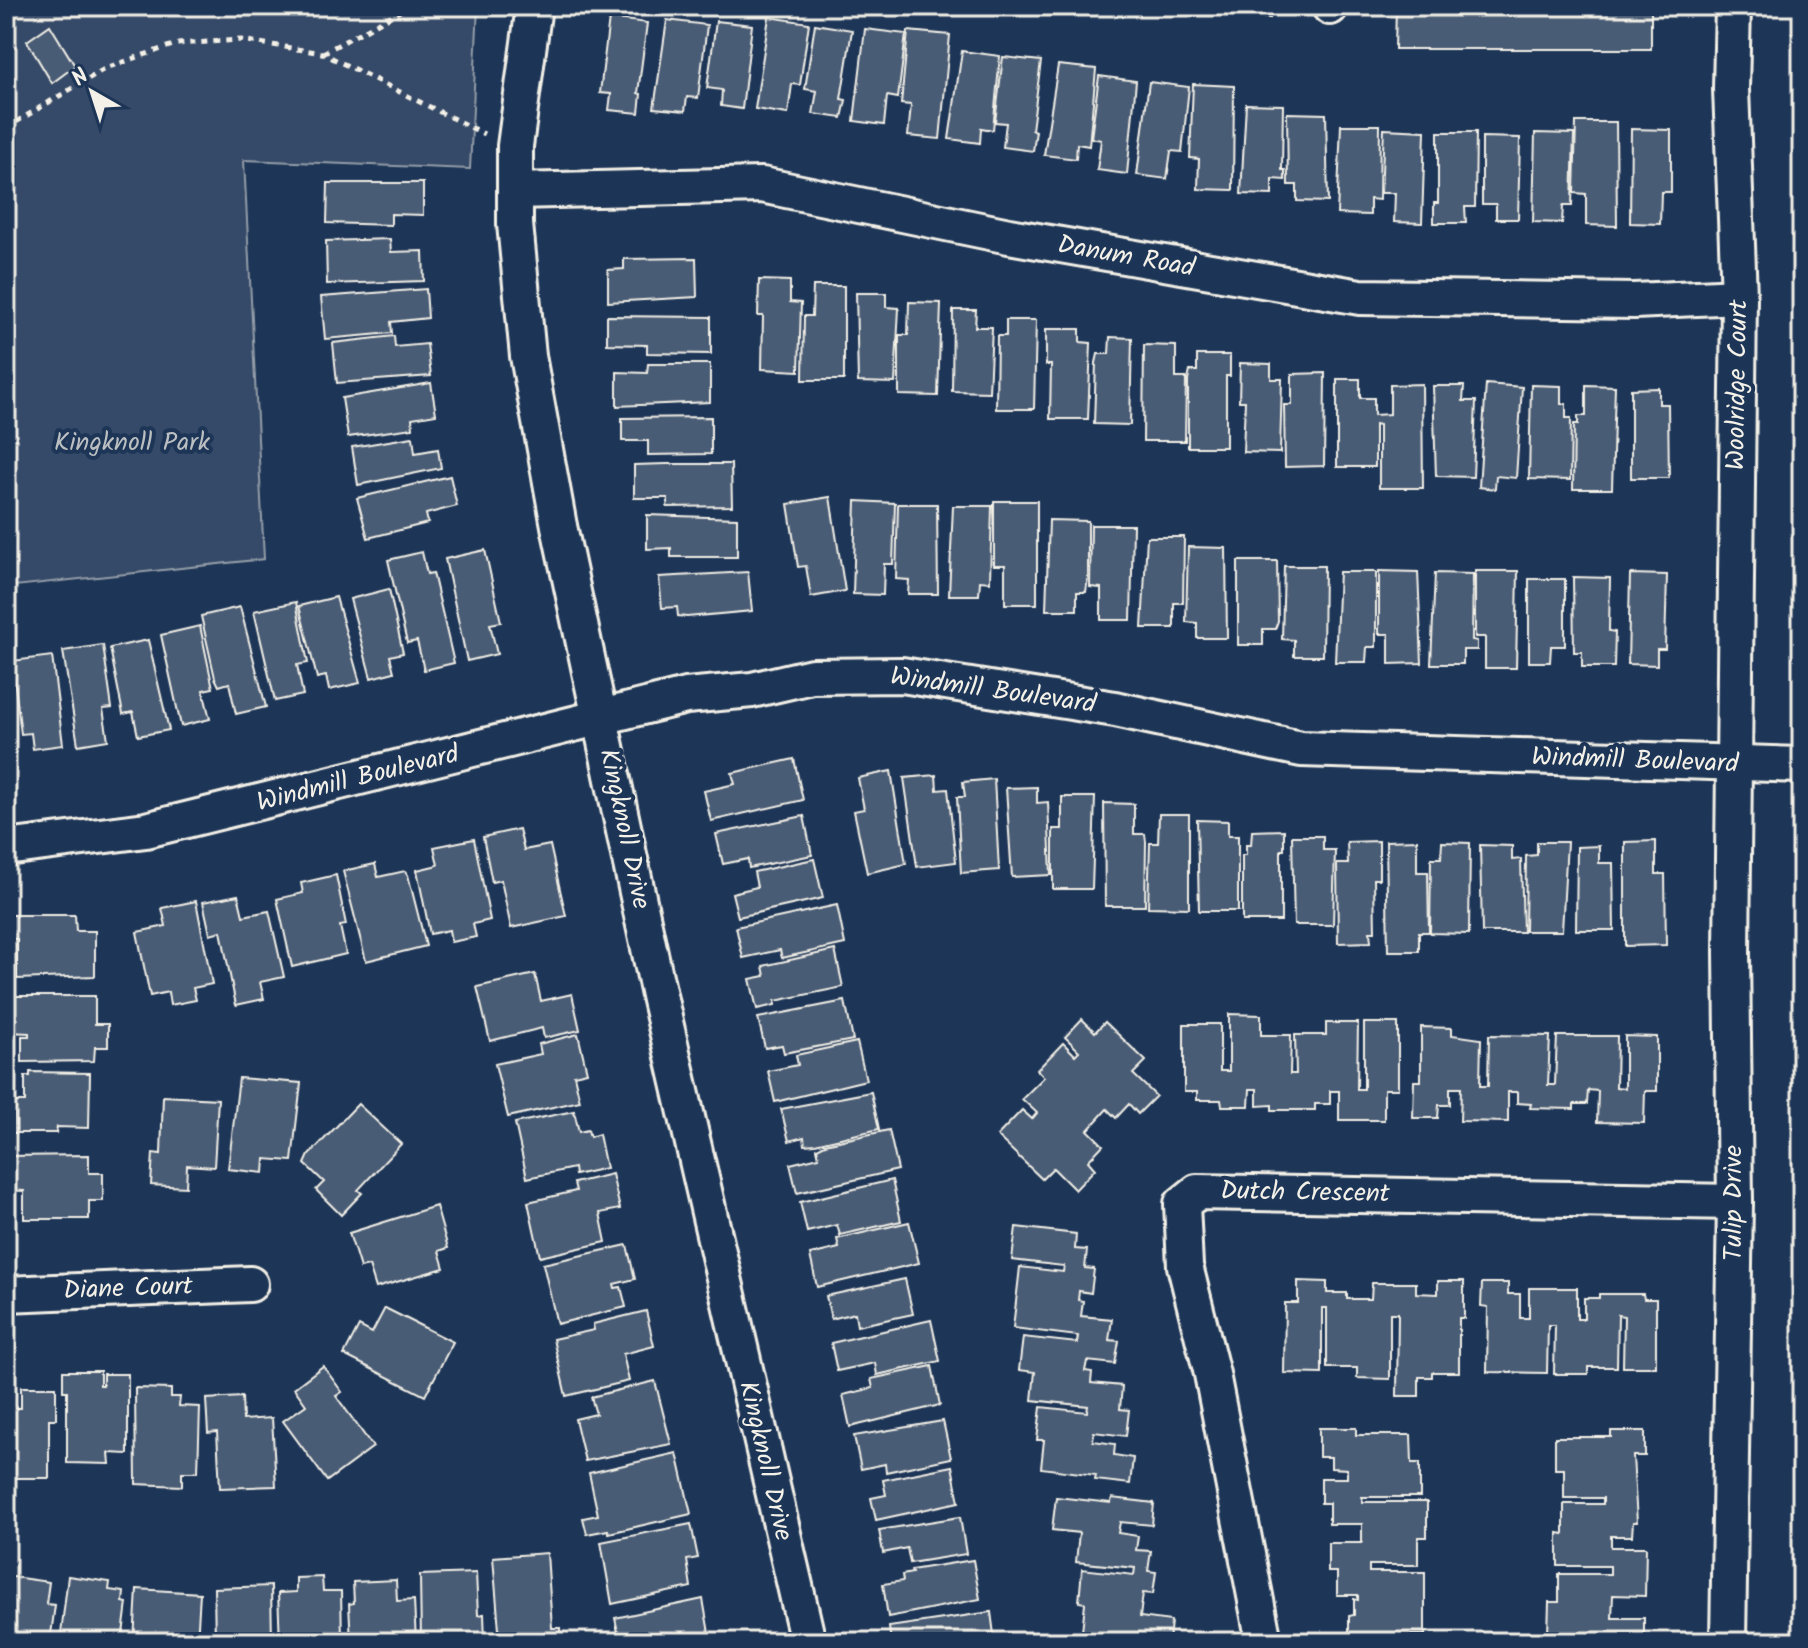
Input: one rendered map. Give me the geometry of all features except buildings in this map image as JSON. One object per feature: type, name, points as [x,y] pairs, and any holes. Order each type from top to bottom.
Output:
[{"type":"street","name":"Kingknoll Drive","points":[[534,6],[515,146],[515,191],[528,356],[559,526],[664,1016],[808,1642]]},
{"type":"street","name":"Woolridge Court","points":[[1733,6],[1731,89],[1739,296],[1733,765]]},
{"type":"street","name":"Danum Road","points":[[515,191],[762,185],[1009,236],[1360,297],[1634,301],[1739,296]]},
{"type":"street","name":"Windmill Boulevard","points":[[6,848],[146,830],[686,696],[752,690],[812,676],[902,675],[1115,709],[1301,749],[1802,765]]},
{"type":"street","name":"Tulip Drive","points":[[1728,1642],[1735,1202],[1733,765]]},
{"type":"street","name":"Dutch Crescent","points":[[1264,1642],[1212,1374],[1185,1266],[1182,1204],[1197,1192],[1735,1202]]},
{"type":"street","name":"Diane Court","points":[[6,1294],[250,1284]]},
{"type":"path","points":[[322,53],[409,6]]},
{"type":"path","points":[[6,128],[106,68],[176,44],[241,40],[322,53],[461,125],[515,146]]},
{"type":"green space","name":"Kingknoll Park","points":[[6,6],[478,6],[470,169],[244,160],[264,559],[6,587]]}]
